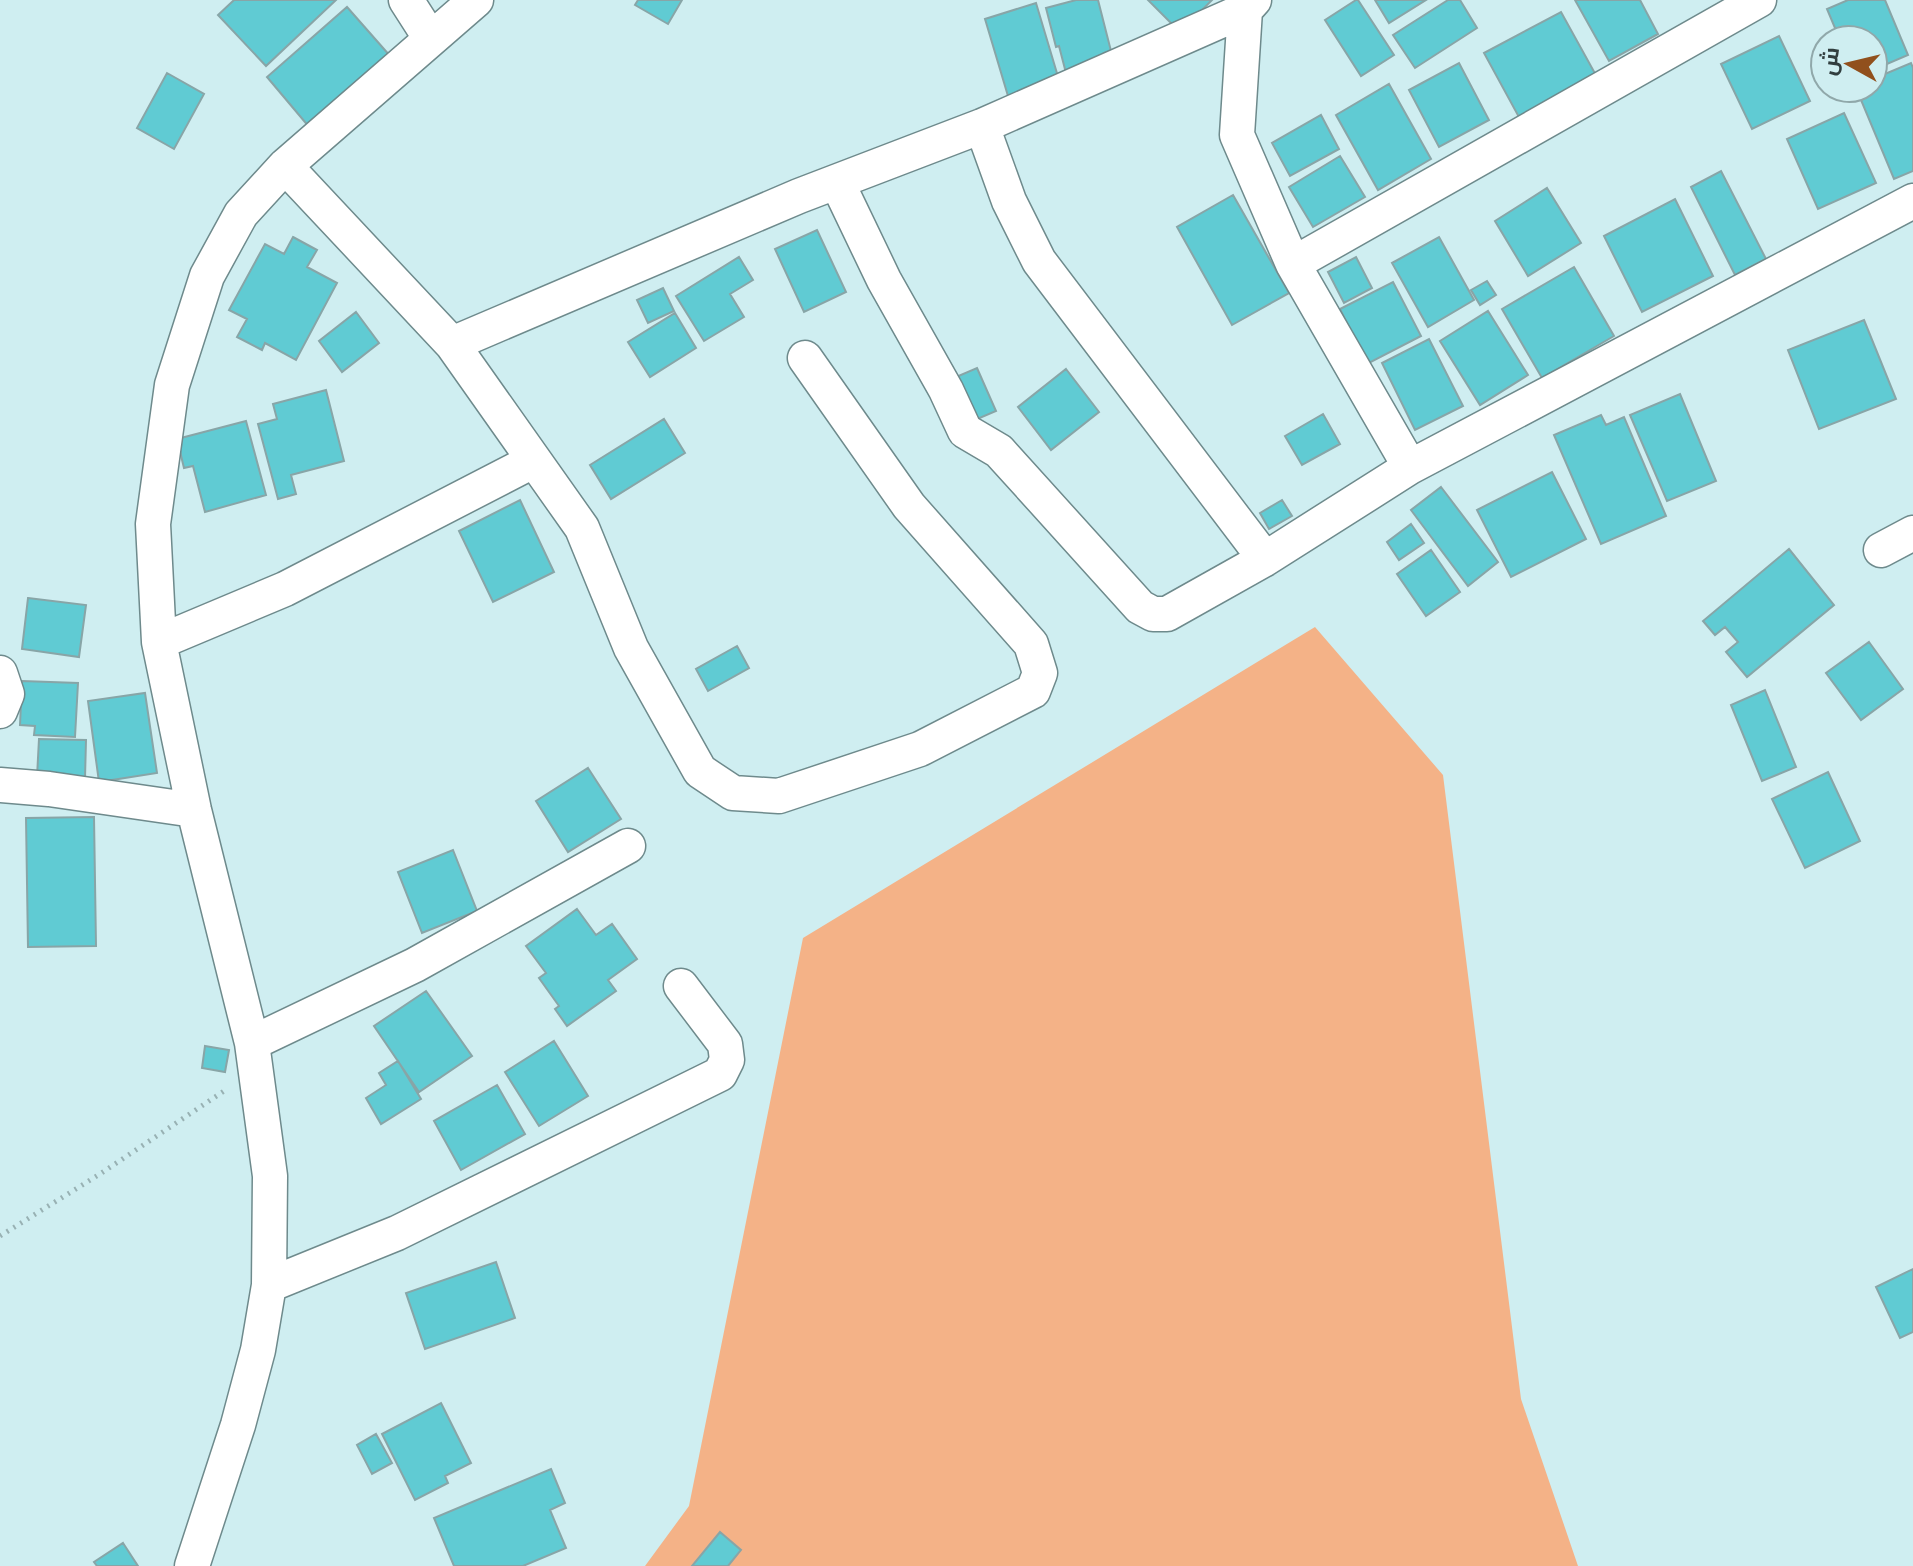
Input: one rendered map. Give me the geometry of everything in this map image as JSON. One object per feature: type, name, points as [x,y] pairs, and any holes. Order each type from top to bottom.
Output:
[{"type":"street","points":[[406,0],[431,39]]},
{"type":"street","points":[[192,1566],[258,1350],[269,1285],[270,1176],[254,1055],[194,810],[159,642],[153,524],[172,385],[207,276],[241,214],[285,166],[476,0]]},
{"type":"street","points":[[1293,264],[1708,13],[1759,0]]},
{"type":"street","points":[[452,344],[799,196],[982,126],[1249,5],[1237,135],[1293,264],[1410,467]]},
{"type":"street","points":[[982,126],[1009,201],[1039,261],[1265,559]]},
{"type":"street","points":[[285,166],[452,344],[582,528],[631,648],[700,771],[733,793],[779,796],[920,749],[1033,691],[1040,673],[1031,644],[909,506],[805,358]]},
{"type":"street","points":[[837,182],[884,280],[946,390],[965,431],[999,451],[1140,607],[1153,614],[1167,614],[1265,559],[1410,467],[1913,201]]},
{"type":"street","points":[[159,642],[285,589],[533,461]]},
{"type":"street","points":[[1881,550],[1913,533]]},
{"type":"street","points":[[0,673],[7,694],[0,711]]},
{"type":"street","points":[[0,785],[194,810]]},
{"type":"street","points":[[254,1055],[628,846]]},
{"type":"street","points":[[269,1285],[397,1233],[720,1074],[727,1060],[725,1044],[681,986]]},
{"type":"path","points":[[0,1236],[222,1093],[254,1055]]},
{"type":"shaded area","points":[[1315,627],[1443,775],[1521,1399],[1578,1566],[645,1566],[689,1506],[803,938]]},
{"type":"building","points":[[234,0],[336,0],[266,66],[218,15]]},
{"type":"building","points":[[638,0],[682,0],[668,24],[635,5]]},
{"type":"building","points":[[1076,0],[1098,0],[1111,51],[1104,53],[1107,63],[1066,73],[1046,8]]},
{"type":"building","points":[[1148,0],[1212,0],[1180,32]]},
{"type":"building","points":[[1356,0],[1394,55],[1361,76],[1325,20]]},
{"type":"building","points":[[1375,0],[1426,0],[1389,23]]},
{"type":"building","points":[[1448,0],[1460,0],[1477,28],[1415,68],[1393,35]]},
{"type":"building","points":[[1575,0],[1640,0],[1658,34],[1609,61]]},
{"type":"building","points":[[1848,0],[1885,0],[1908,55],[1889,63],[1889,24],[1833,24],[1827,9]]},
{"type":"building","points":[[1036,3],[1059,80],[1011,106],[985,19]]},
{"type":"building","points":[[347,7],[391,57],[310,128],[267,77]]},
{"type":"building","points":[[1561,12],[1597,77],[1520,119],[1484,53]]},
{"type":"building","points":[[1779,36],[1809,101],[1752,129],[1721,64]]},
{"type":"building","points":[[1459,63],[1489,120],[1439,147],[1409,90]]},
{"type":"building","points":[[1911,63],[1913,68],[1913,171],[1894,179],[1863,104],[1889,104],[1889,72]]},
{"type":"building","points":[[167,73],[204,94],[174,149],[137,128]]},
{"type":"building","points":[[1389,84],[1431,159],[1378,190],[1336,115]]},
{"type":"building","points":[[1844,113],[1876,183],[1818,209],[1787,139]]},
{"type":"building","points":[[1321,115],[1339,149],[1290,176],[1272,143]]},
{"type":"building","points":[[1340,156],[1365,197],[1313,227],[1289,187]]},
{"type":"building","points":[[1721,171],[1766,259],[1735,275],[1691,187]]},
{"type":"building","points":[[1547,188],[1581,243],[1528,276],[1495,221]]},
{"type":"building","points":[[1233,195],[1289,293],[1232,325],[1177,227]]},
{"type":"building","points":[[1675,199],[1713,276],[1642,312],[1604,236]]},
{"type":"building","points":[[817,230],[846,292],[804,312],[775,249]]},
{"type":"building","points":[[293,237],[317,250],[307,267],[337,283],[296,360],[265,343],[262,350],[237,337],[247,319],[229,310],[265,244],[284,254]]},
{"type":"building","points":[[1439,237],[1474,300],[1428,327],[1392,263]]},
{"type":"building","points":[[739,257],[753,280],[730,294],[744,317],[704,341],[676,296]]},
{"type":"building","points":[[1356,257],[1372,288],[1344,303],[1328,272]]},
{"type":"building","points":[[1574,267],[1614,336],[1542,378],[1502,309]]},
{"type":"building","points":[[1487,281],[1496,295],[1480,305],[1471,290]]},
{"type":"building","points":[[1393,282],[1421,336],[1367,364],[1340,309]]},
{"type":"building","points":[[663,288],[674,311],[648,323],[637,300]]},
{"type":"building","points":[[1488,311],[1528,375],[1480,405],[1440,341]]},
{"type":"building","points":[[356,312],[379,343],[342,372],[319,341]]},
{"type":"building","points":[[675,313],[696,348],[650,377],[628,342]]},
{"type":"building","points":[[1864,320],[1896,399],[1819,429],[1788,350]]},
{"type":"building","points":[[1429,339],[1463,406],[1415,430],[1382,363]]},
{"type":"building","points":[[977,368],[996,411],[968,423],[949,380]]},
{"type":"building","points":[[1066,369],[1099,412],[1051,450],[1018,407]]},
{"type":"building","points":[[326,390],[344,461],[291,475],[296,494],[278,499],[258,424],[277,419],[273,404]]},
{"type":"building","points":[[1680,394],[1716,481],[1667,501],[1630,415]]},
{"type":"building","points":[[1323,414],[1340,444],[1302,465],[1285,436]]},
{"type":"building","points":[[1601,415],[1606,425],[1624,417],[1666,516],[1601,544],[1554,435]]},
{"type":"building","points":[[664,419],[685,453],[611,499],[590,465]]},
{"type":"building","points":[[246,421],[266,495],[205,512],[193,466],[184,468],[177,439]]},
{"type":"building","points":[[1552,472],[1586,539],[1511,577],[1477,510]]},
{"type":"building","points":[[1441,487],[1498,562],[1468,586],[1411,510]]},
{"type":"building","points":[[520,500],[554,572],[493,602],[459,531]]},
{"type":"building","points":[[1282,500],[1292,516],[1269,529],[1260,513]]},
{"type":"building","points":[[1411,524],[1424,543],[1399,560],[1387,542]]},
{"type":"building","points":[[1789,549],[1834,605],[1747,677],[1726,652],[1738,642],[1725,627],[1715,635],[1703,621]]},
{"type":"building","points":[[1431,550],[1460,592],[1426,616],[1397,574]]},
{"type":"building","points":[[28,598],[86,605],[79,657],[22,649]]},
{"type":"building","points":[[1869,642],[1903,689],[1861,720],[1826,673]]},
{"type":"building","points":[[737,646],[749,668],[708,691],[696,669]]},
{"type":"building","points":[[22,681],[78,683],[75,737],[34,735],[35,726],[20,725]]},
{"type":"building","points":[[1765,690],[1796,767],[1762,781],[1731,705]]},
{"type":"building","points":[[145,693],[157,773],[99,782],[88,701]]},
{"type":"building","points":[[39,739],[86,740],[85,778],[37,777]]},
{"type":"building","points":[[588,768],[621,819],[568,852],[536,801]]},
{"type":"building","points":[[1828,772],[1860,841],[1805,868],[1772,799]]},
{"type":"building","points":[[94,817],[96,946],[28,947],[26,818]]},
{"type":"building","points":[[453,850],[477,911],[422,933],[398,872]]},
{"type":"building","points":[[577,909],[596,935],[612,924],[637,959],[608,980],[616,991],[567,1026],[555,1009],[559,1006],[539,978],[546,973],[526,946]]},
{"type":"building","points":[[426,991],[472,1056],[419,1092],[374,1026]]},
{"type":"building","points":[[554,1041],[588,1096],[539,1126],[505,1072]]},
{"type":"building","points":[[205,1046],[229,1050],[225,1072],[202,1068]]},
{"type":"building","points":[[398,1061],[421,1099],[381,1124],[366,1098],[386,1085],[379,1073]]},
{"type":"building","points":[[497,1085],[525,1134],[461,1170],[434,1121]]},
{"type":"building","points":[[496,1262],[515,1318],[425,1349],[406,1293]]},
{"type":"building","points":[[1913,1269],[1913,1332],[1900,1338],[1876,1287]]},
{"type":"building","points":[[441,1403],[471,1463],[445,1476],[448,1483],[415,1500],[382,1434]]},
{"type":"building","points":[[376,1434],[392,1463],[372,1474],[357,1445]]},
{"type":"building","points":[[551,1469],[565,1503],[550,1510],[566,1548],[523,1566],[454,1566],[434,1518]]},
{"type":"building","points":[[720,1532],[741,1550],[728,1566],[692,1566]]},
{"type":"building","points":[[123,1543],[138,1566],[97,1566],[94,1562]]}]
